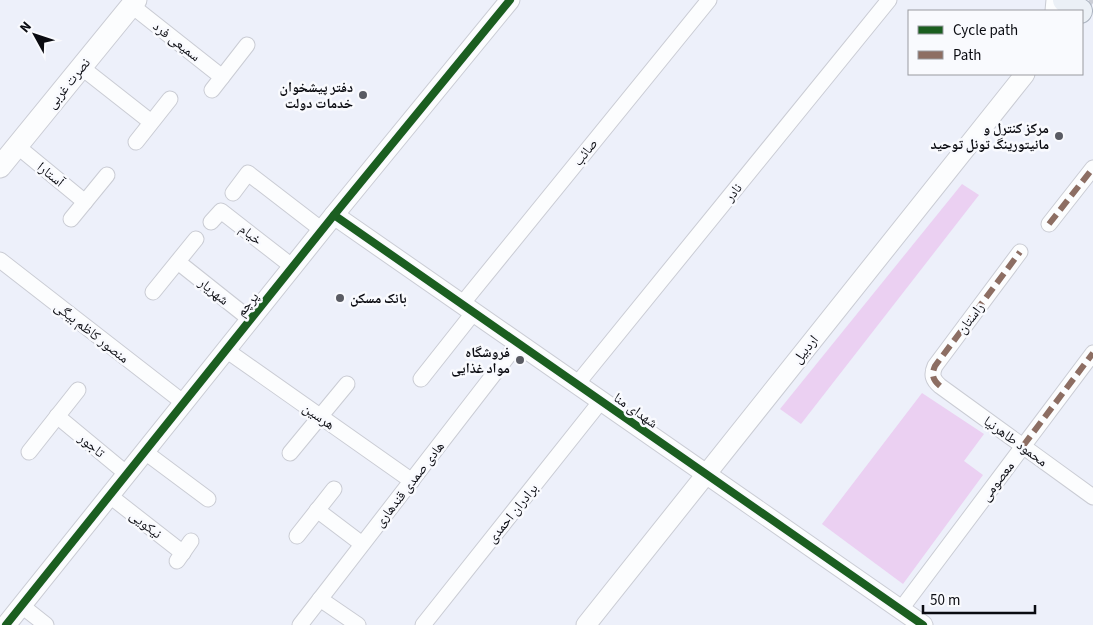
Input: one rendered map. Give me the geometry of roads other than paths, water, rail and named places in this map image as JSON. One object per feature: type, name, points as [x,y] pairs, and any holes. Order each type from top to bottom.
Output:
[{"type":"main road","points":[[1065,0],[1078,10]]},
{"type":"main road","name":"نصرت غربی","points":[[0,167],[134,3]]},
{"type":"street","name":"پرچم","points":[[6,625],[334,215],[510,0]]},
{"type":"street","name":"صائب","points":[[421,379],[468,308],[709,0]]},
{"type":"street","name":"نادر","points":[[577,384],[890,0]]},
{"type":"street","name":"سمیعی فرد","points":[[134,3],[222,77]]},
{"type":"street","points":[[212,90],[247,45]]},
{"type":"street","points":[[82,67],[151,122]]},
{"type":"street","name":"اردبیل","points":[[586,625],[1024,75]]},
{"type":"street","points":[[136,142],[170,99]]},
{"type":"street","name":"آستارا","points":[[17,146],[85,202]]},
{"type":"street","points":[[1049,224],[1093,168]]},
{"type":"street","points":[[233,193],[248,173],[322,230]]},
{"type":"street","points":[[71,220],[107,175]]},
{"type":"street","name":"خیام","points":[[211,222],[221,211],[293,267]]},
{"type":"street","name":"شهدای منا","points":[[334,215],[923,625]]},
{"type":"street","points":[[153,292],[196,239]]},
{"type":"street","name":"راستان","points":[[940,386],[933,378],[932,372],[935,366],[1020,252]]},
{"type":"street","name":"منصور کاظم بیگی","points":[[0,260],[184,403]]},
{"type":"street","name":"شهریار","points":[[178,262],[250,320]]},
{"type":"street","name":"هادی صمدی قندهاری","points":[[300,625],[518,343]]},
{"type":"street","name":"هرسین","points":[[226,350],[412,481]]},
{"type":"street","name":"معصومی","points":[[901,609],[1093,354]]},
{"type":"street","points":[[290,453],[346,384]]},
{"type":"street","name":"محمود طاهرنیا","points":[[940,386],[1093,497]]},
{"type":"street","points":[[29,452],[78,390]]},
{"type":"street","name":"برادران احمدی","points":[[423,625],[601,401]]},
{"type":"street","name":"تاجور","points":[[58,416],[127,474]]},
{"type":"street","points":[[145,452],[208,499]]},
{"type":"street","points":[[297,536],[334,488]]},
{"type":"street","name":"نیکویی","points":[[110,496],[184,552]]},
{"type":"street","points":[[317,510],[362,544]]},
{"type":"street","points":[[320,598],[358,625]]},
{"type":"street","points":[[22,606],[46,625]]},
{"type":"tunnel","points":[[1089,0],[1093,3]]},
{"type":"place","name":"دفتر پیشخوان خدمات دولت","points":[[363,95]]},
{"type":"place","name":"مرکز کنترل و مانیتورینگ تونل توحید","points":[[1059,136]]},
{"type":"place","name":"بانک مسکن","points":[[340,298]]},
{"type":"place","name":"فروشگاه مواد غذایی","points":[[520,360]]}]
